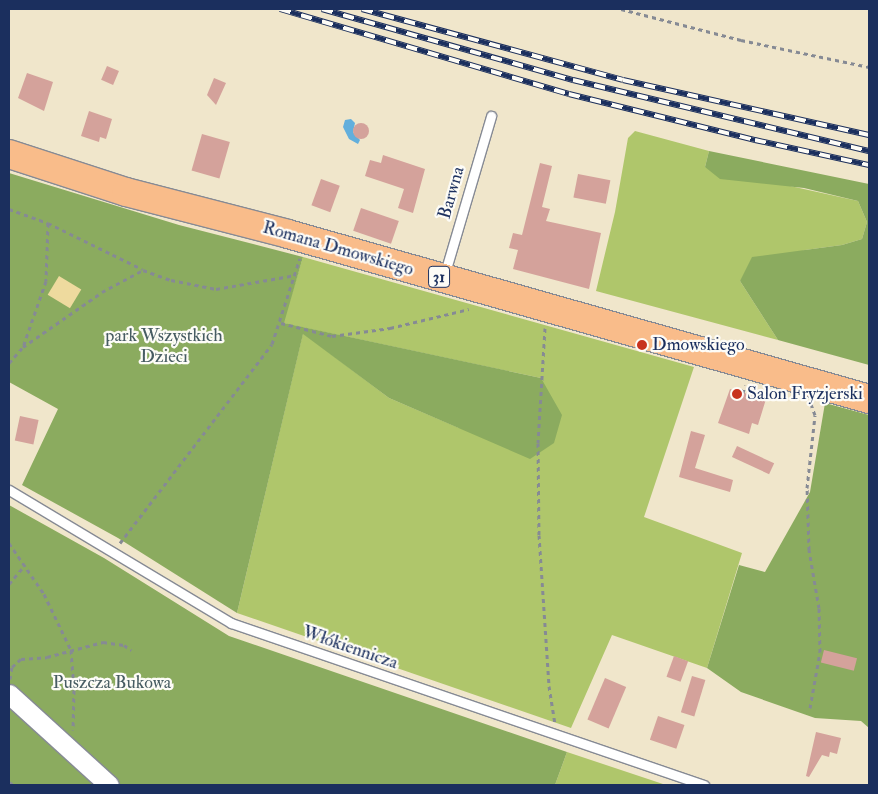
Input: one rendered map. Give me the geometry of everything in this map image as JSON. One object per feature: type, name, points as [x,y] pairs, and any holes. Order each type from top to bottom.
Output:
[{"type":"main road","name":"Romana Dmowskiego","points":[[9,154],[118,190],[869,398]]},
{"type":"street","points":[[9,695],[109,785]]},
{"type":"lane","name":"Barwna","points":[[443,279],[491,116]]},
{"type":"lane","name":"Włókiennicza","points":[[9,490],[231,623],[704,785]]},
{"type":"path","points":[[621,9],[742,40],[869,67]]},
{"type":"path","points":[[9,209],[48,223],[143,270],[171,280],[216,289],[296,275]]},
{"type":"path","points":[[23,347],[46,281],[48,223]]},
{"type":"path","points":[[114,552],[272,344],[281,323],[302,250]]},
{"type":"path","points":[[9,363],[23,347],[102,292],[143,270]]},
{"type":"path","points":[[281,323],[332,336],[390,328],[477,306]]},
{"type":"path","points":[[546,320],[538,443],[540,535],[549,686],[560,737]]},
{"type":"path","points":[[806,398],[815,415],[807,488],[809,550],[819,608],[820,652],[810,708]]},
{"type":"path","points":[[9,543],[25,565],[52,610],[71,650],[74,690],[72,742],[68,748]]},
{"type":"path","points":[[9,584],[25,565]]},
{"type":"path","points":[[9,695],[11,673],[16,662],[103,642],[124,645],[131,650]]},
{"type":"path","points":[[9,782],[14,785]]},
{"type":"green space","points":[[635,131],[709,151],[705,167],[858,201],[867,222],[862,239],[842,245],[805,250],[740,281],[778,340],[596,291],[615,212],[628,138]]},
{"type":"green space","points":[[709,151],[869,184],[869,365],[778,340],[740,281],[752,257],[842,245],[862,239],[867,222],[858,201],[804,188],[720,179],[705,167]]},
{"type":"green space","name":"park Wszystkich Dzieci","points":[[9,173],[179,225],[303,257],[284,323],[541,378],[562,415],[554,443],[530,459],[389,398],[303,334],[237,613],[118,538],[22,485],[58,409],[9,382]]},
{"type":"green space","points":[[303,257],[694,367],[644,517],[742,553],[707,668],[612,635],[571,728],[237,613],[303,333],[389,398],[459,428],[541,378],[283,323]]},
{"type":"green space","points":[[825,403],[869,415],[869,728],[861,721],[815,718],[741,692],[707,668],[739,565],[765,572],[810,492]]},
{"type":"green space","name":"Puszcza Bukowa","points":[[9,505],[104,558],[229,636],[567,752],[555,785],[9,785]]},
{"type":"green space","points":[[567,752],[666,785],[555,785]]},
{"type":"sand","points":[[59,276],[81,289],[70,308],[48,295]]},
{"type":"water","points":[[351,119],[355,123],[353,132],[360,140],[358,144],[349,139],[343,127],[345,120]]},
{"type":"building","points":[[107,66],[119,71],[113,85],[101,80]]},
{"type":"building","points":[[27,73],[53,82],[44,111],[18,98]]},
{"type":"building","points":[[214,78],[226,83],[216,105],[207,95]]},
{"type":"building","points":[[89,111],[112,119],[106,139],[100,137],[99,142],[81,136]]},
{"type":"building","points":[[361,123],[367,125],[369,131],[367,137],[361,139],[355,137],[353,131],[355,125]]},
{"type":"building","points":[[202,134],[230,142],[219,179],[192,171]]},
{"type":"building","points":[[383,155],[425,169],[413,213],[398,208],[404,189],[365,176],[370,160],[381,163]]},
{"type":"building","points":[[540,163],[552,166],[542,207],[550,209],[546,221],[601,233],[589,289],[513,269],[518,250],[509,248],[513,233],[522,235]]},
{"type":"building","points":[[578,174],[610,180],[606,204],[573,198]]},
{"type":"building","points":[[321,179],[340,186],[330,212],[311,205]]},
{"type":"building","points":[[361,208],[399,221],[391,244],[353,231]]},
{"type":"building","points":[[730,389],[766,399],[758,425],[752,423],[749,434],[718,423]]},
{"type":"building","points":[[20,416],[39,420],[33,444],[15,440]]},
{"type":"building","points":[[691,431],[705,435],[695,468],[733,480],[730,492],[679,477]]},
{"type":"building","points":[[737,446],[774,463],[769,474],[732,457]]},
{"type":"building","points":[[824,650],[857,658],[854,671],[821,663]]},
{"type":"building","points":[[674,656],[688,661],[681,682],[666,677]]},
{"type":"building","points":[[692,676],[705,680],[694,716],[681,712]]},
{"type":"building","points":[[605,678],[626,687],[609,728],[587,719]]},
{"type":"building","points":[[658,716],[684,725],[676,749],[650,740]]},
{"type":"building","points":[[816,732],[841,738],[837,754],[830,752],[829,757],[822,755],[809,777],[806,776]]},
{"type":"railway","points":[[280,9],[569,94],[755,140],[869,165]]},
{"type":"railway","points":[[322,9],[573,80],[869,151]]},
{"type":"railway","points":[[362,9],[623,80],[869,135]]},
{"type":"place","name":"Dmowskiego","points":[[642,345]]},
{"type":"place","name":"Salon Fryzjerski","points":[[737,394]]}]
